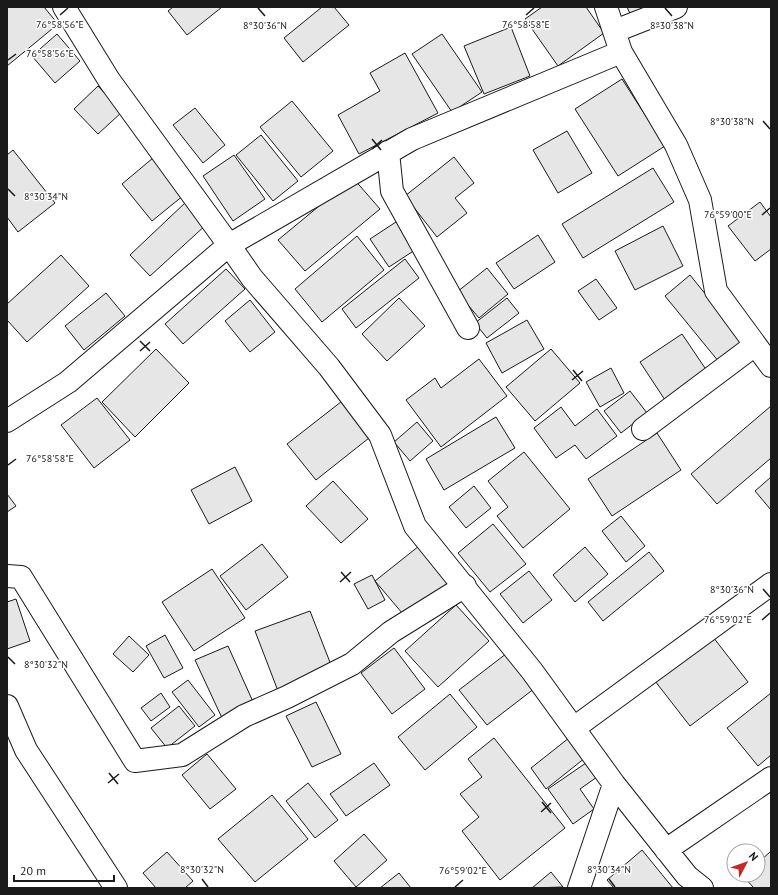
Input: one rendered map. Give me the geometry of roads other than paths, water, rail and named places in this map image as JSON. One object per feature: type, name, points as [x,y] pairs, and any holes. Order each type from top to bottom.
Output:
[{"type":"street","points":[[64,7],[109,80],[252,278],[329,367],[380,435],[415,526],[466,586],[532,671],[614,784],[666,850],[687,876],[702,888]]},
{"type":"street","points":[[606,7],[621,52],[676,146],[700,200],[716,291],[771,366]]},
{"type":"street","points":[[615,32],[676,7]]},
{"type":"street","points":[[7,421],[68,382],[229,245],[412,139],[621,52]]},
{"type":"street","points":[[388,152],[392,191],[468,328]]},
{"type":"street","points":[[643,429],[756,345]]},
{"type":"street","points":[[7,576],[21,577],[135,761],[182,755],[244,716],[352,664],[391,632],[466,586]]},
{"type":"street","points":[[574,728],[771,584]]},
{"type":"street","points":[[7,706],[26,750],[116,888]]},
{"type":"street","points":[[666,850],[771,778]]},
{"type":"street","points":[[579,888],[614,784]]}]
